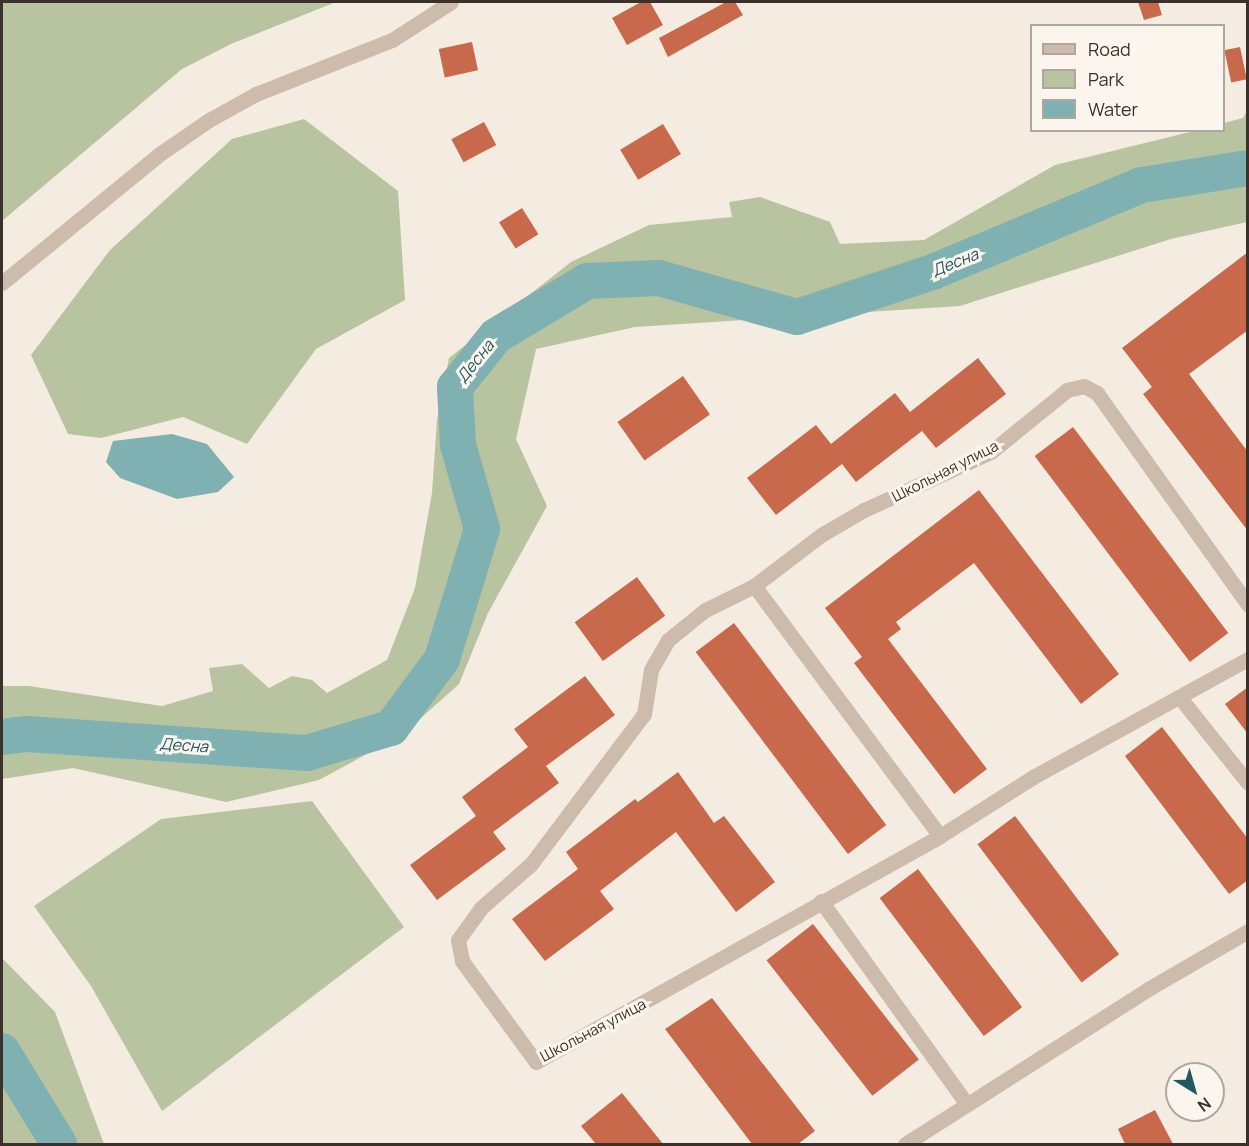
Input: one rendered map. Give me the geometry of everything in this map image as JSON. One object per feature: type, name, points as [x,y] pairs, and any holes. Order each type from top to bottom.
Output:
[{"type":"street","points":[[2,283],[161,153],[208,120],[256,94],[392,40],[451,2]]},
{"type":"street","name":"Школьная улица","points":[[1248,605],[1097,393],[1084,386],[1067,390],[992,451],[864,510],[821,535],[754,586],[705,610],[668,640],[651,670],[644,714],[531,864],[481,908],[458,940],[462,961],[536,1062],[940,836],[1033,777],[1181,699],[1248,659]]},
{"type":"street","points":[[754,586],[940,836]]},
{"type":"street","points":[[1181,699],[1248,783]]},
{"type":"street","points":[[821,901],[967,1104]]},
{"type":"street","points":[[905,1144],[1148,989],[1248,931]]},
{"type":"green space","points":[[2,2],[336,2],[231,44],[182,69],[2,221]]},
{"type":"green space","points":[[1247,111],[1247,222],[1171,239],[960,306],[635,327],[536,349],[516,439],[547,506],[488,613],[459,684],[402,735],[319,780],[226,802],[73,768],[2,779],[2,686],[29,686],[162,706],[213,691],[209,668],[242,664],[269,688],[292,676],[312,680],[327,693],[387,660],[415,588],[432,493],[437,420],[449,358],[571,262],[649,225],[732,217],[729,202],[760,197],[830,222],[840,244],[924,240],[1055,165],[1190,132],[1225,132],[1225,123],[1243,118]]},
{"type":"green space","points":[[304,119],[398,191],[405,300],[316,349],[247,444],[183,417],[101,438],[68,434],[31,355],[110,250],[232,139]]},
{"type":"green space","points":[[312,801],[404,927],[162,1111],[91,986],[34,906],[161,819]]},
{"type":"green space","points":[[2,958],[55,1012],[104,1144],[2,1144]]},
{"type":"water","points":[[172,434],[207,444],[234,477],[218,492],[177,499],[120,478],[106,462],[113,441]]},
{"type":"building","points":[[641,2],[650,2],[663,25],[627,45],[612,18]]},
{"type":"building","points":[[726,2],[735,2],[743,15],[668,57],[659,38]]},
{"type":"building","points":[[1138,2],[1158,2],[1162,15],[1144,20]]},
{"type":"building","points":[[472,42],[478,70],[445,77],[439,49]]},
{"type":"building","points":[[1240,47],[1247,79],[1231,83],[1225,50]]},
{"type":"building","points":[[484,122],[496,145],[464,162],[451,139]]},
{"type":"building","points":[[663,124],[681,154],[638,180],[620,150]]},
{"type":"building","points":[[522,208],[538,234],[516,249],[499,222]]},
{"type":"building","points":[[1248,252],[1248,330],[1189,374],[1248,452],[1248,531],[1143,394],[1152,387],[1122,348]]},
{"type":"building","points":[[978,358],[1006,394],[936,448],[922,431],[856,482],[842,464],[776,515],[747,478],[816,425],[831,444],[895,393],[910,412]]},
{"type":"building","points":[[683,376],[710,415],[644,460],[617,422]]},
{"type":"building","points":[[1073,427],[1228,633],[1190,662],[1035,456]]},
{"type":"building","points":[[979,490],[1119,674],[1081,704],[974,563],[896,622],[901,629],[888,639],[987,769],[954,794],[854,663],[862,657],[825,608]]},
{"type":"building","points":[[637,577],[665,616],[603,661],[575,622]]},
{"type":"building","points":[[734,623],[886,825],[848,854],[696,652]]},
{"type":"building","points":[[585,676],[615,715],[546,766],[559,783],[493,832],[506,849],[437,900],[410,865],[476,816],[462,797],[528,747],[514,729]]},
{"type":"building","points":[[1248,687],[1248,734],[1225,704]]},
{"type":"building","points":[[1162,727],[1248,839],[1248,880],[1229,894],[1125,756]]},
{"type":"building","points":[[678,772],[714,823],[724,816],[775,882],[736,912],[676,832],[600,891],[614,909],[545,961],[512,919],[578,869],[566,852],[635,799],[638,802]]},
{"type":"building","points":[[1015,816],[1119,954],[1082,982],[977,844]]},
{"type":"building","points":[[918,869],[1022,1007],[984,1036],[880,898]]},
{"type":"building","points":[[813,924],[919,1060],[872,1096],[767,960]]},
{"type":"building","points":[[712,998],[815,1131],[798,1144],[752,1144],[665,1029]]},
{"type":"building","points":[[622,1093],[663,1144],[596,1144],[581,1126]]},
{"type":"building","points":[[1155,1110],[1173,1144],[1125,1144],[1118,1129]]},
{"type":"waterway","name":"Десна","points":[[2,737],[27,734],[307,753],[391,728],[442,659],[482,529],[458,445],[455,387],[496,336],[587,281],[659,278],[797,317],[935,271],[1142,185],[1248,168]]},
{"type":"waterway","name":"Десна","points":[[2,1051],[59,1144]]}]
